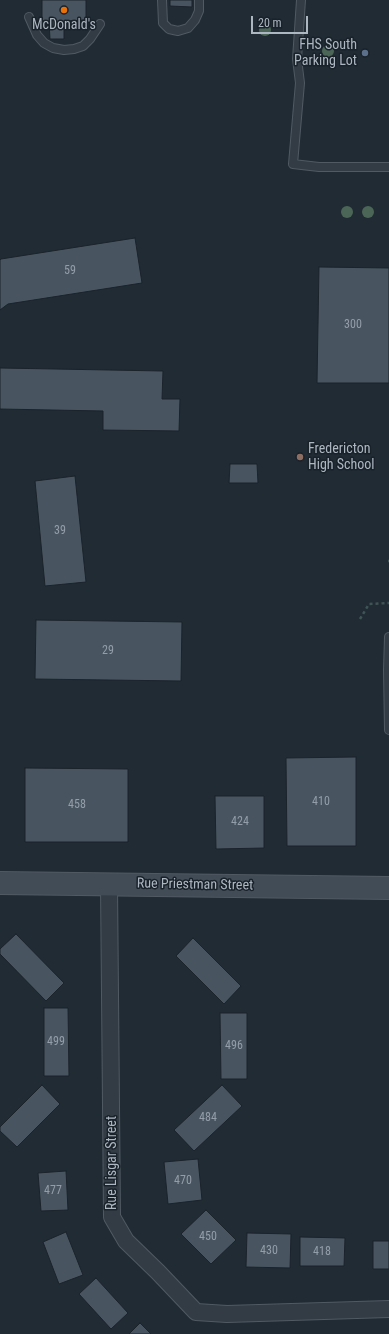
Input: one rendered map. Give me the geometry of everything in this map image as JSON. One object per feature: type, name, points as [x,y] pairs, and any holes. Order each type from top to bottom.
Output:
[{"type":"street","name":"Rue Priestman Street","points":[[0,883],[389,888]]},
{"type":"street","name":"Rue Lisgar Street","points":[[110,884],[112,1217],[126,1241],[196,1312],[227,1314],[389,1309]]},
{"type":"lane","points":[[162,0],[163,23],[169,29],[178,31],[188,28],[195,20],[199,11],[200,0]]},
{"type":"lane","points":[[301,0],[297,59],[300,83],[293,164],[318,167],[389,167]]},
{"type":"lane","points":[[29,17],[37,35],[44,43],[53,48],[64,50],[83,46],[90,39],[100,24]]},
{"type":"lane","points":[[389,637],[389,730]]},
{"type":"path","points":[[360,619],[368,604],[389,603]]},
{"type":"building","name":"McDonald's","points":[[42,0],[86,0],[86,20],[64,21],[64,39],[50,39],[49,21],[42,21]]},
{"type":"building","points":[[170,0],[192,0],[192,7],[170,6]]},
{"type":"building","points":[[135,238],[142,283],[8,304],[0,310],[1,259]]},
{"type":"building","points":[[319,267],[389,268],[389,383],[317,383]]},
{"type":"building","points":[[0,368],[163,371],[162,399],[180,399],[179,431],[103,430],[103,411],[0,409]]},
{"type":"building","points":[[230,464],[257,464],[258,483],[229,483]]},
{"type":"building","points":[[75,476],[86,582],[45,586],[35,481]]},
{"type":"building","points":[[36,620],[182,622],[181,681],[35,679]]},
{"type":"building","points":[[356,757],[356,846],[287,846],[286,758]]},
{"type":"building","points":[[25,768],[128,769],[128,842],[25,842]]},
{"type":"building","points":[[215,796],[264,796],[264,848],[216,849]]},
{"type":"building","points":[[16,934],[64,983],[46,1001],[0,954],[0,949]]},
{"type":"building","points":[[193,938],[241,986],[224,1004],[176,956]]},
{"type":"building","points":[[44,1008],[68,1008],[69,1076],[44,1076]]},
{"type":"building","points":[[220,1013],[247,1013],[247,1079],[221,1079]]},
{"type":"building","points":[[42,1085],[60,1104],[17,1147],[0,1131],[0,1127]]},
{"type":"building","points":[[222,1085],[242,1106],[194,1151],[174,1130]]},
{"type":"building","points":[[198,1159],[202,1200],[168,1204],[164,1162]]},
{"type":"building","points":[[66,1171],[68,1210],[41,1211],[38,1173]]},
{"type":"building","points":[[206,1210],[236,1240],[211,1264],[181,1234]]},
{"type":"building","points":[[66,1232],[83,1275],[59,1284],[43,1242]]},
{"type":"building","points":[[247,1233],[291,1234],[290,1268],[246,1267]]},
{"type":"building","points":[[300,1237],[345,1238],[344,1266],[300,1266]]},
{"type":"building","points":[[373,1241],[389,1241],[389,1269],[373,1269]]},
{"type":"building","points":[[96,1278],[128,1313],[111,1329],[79,1294]]},
{"type":"building","points":[[140,1323],[151,1334],[129,1334]]},
{"type":"place","name":"McDonald's","points":[[64,10]]},
{"type":"place","name":"FHS South Parking Lot","points":[[365,53]]},
{"type":"place","name":"Fredericton High School","points":[[300,457]]}]
